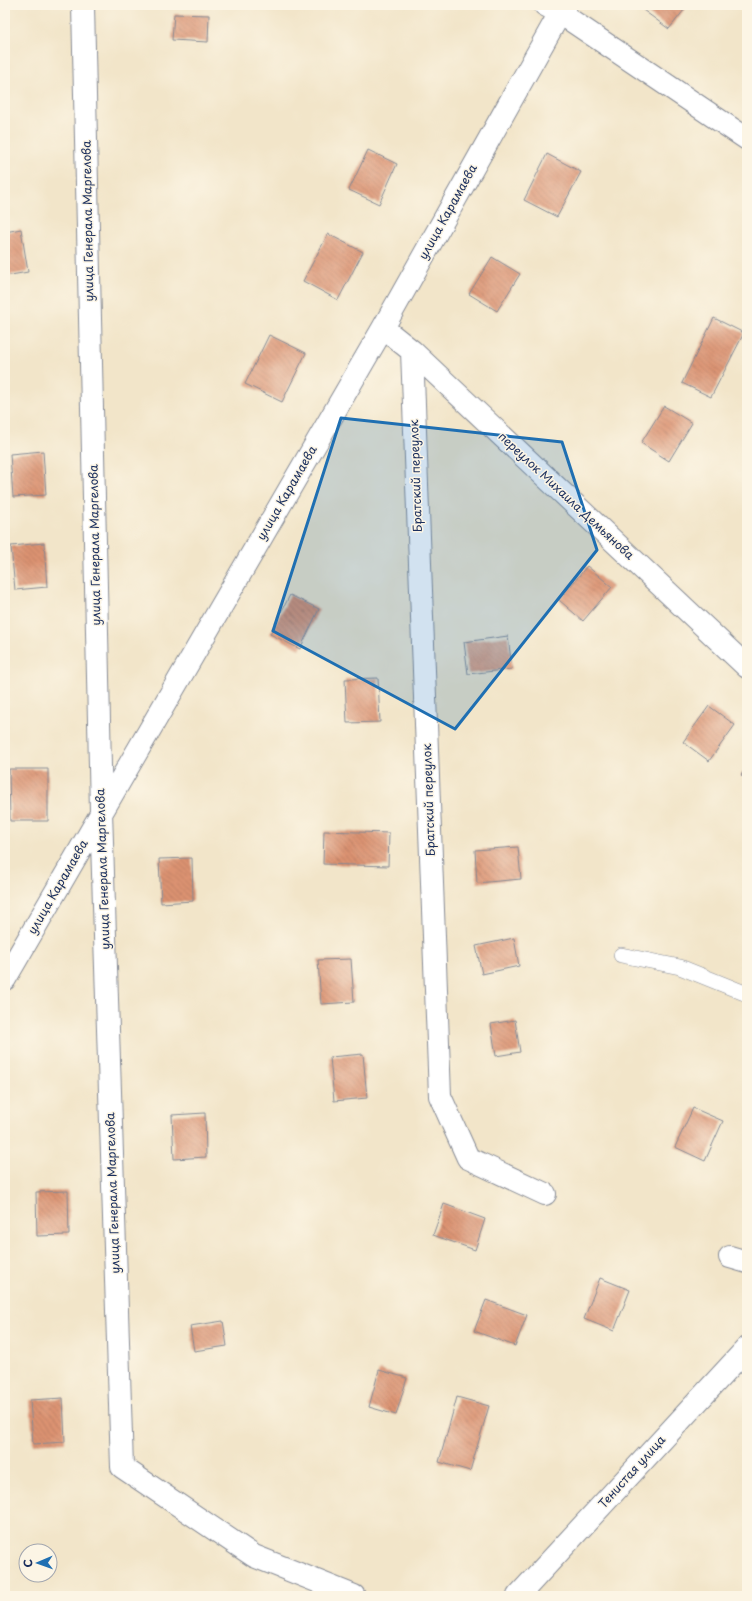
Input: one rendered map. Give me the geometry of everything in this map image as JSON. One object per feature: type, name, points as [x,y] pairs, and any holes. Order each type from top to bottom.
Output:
[{"type":"street","name":"улица Генерала Маргелова","points":[[83,5],[101,811],[122,1467],[254,1556],[354,1596]]},
{"type":"street","name":"улица Карамаева","points":[[5,979],[101,811],[383,328],[557,8]]},
{"type":"street","points":[[557,8],[747,139]]},
{"type":"street","name":"переулок Михаила Демьянова","points":[[383,328],[412,351],[747,667]]},
{"type":"street","name":"Братский переулок","points":[[412,351],[440,1096],[468,1158],[545,1194]]},
{"type":"street","name":"Тенистая улица","points":[[518,1596],[747,1348]]},
{"type":"lane","points":[[621,955],[680,966],[747,994]]},
{"type":"highlighted area","points":[[341,418],[562,442],[597,550],[455,729],[273,631]]},
{"type":"building","points":[[647,5],[688,5],[669,29],[643,10]]},
{"type":"building","points":[[174,14],[209,15],[208,42],[172,40]]},
{"type":"building","points":[[368,150],[397,164],[379,204],[349,190]]},
{"type":"building","points":[[547,154],[581,172],[557,217],[524,200]]},
{"type":"building","points":[[21,229],[28,272],[5,276],[5,232]]},
{"type":"building","points":[[328,234],[363,252],[338,300],[303,281]]},
{"type":"building","points":[[492,257],[520,274],[497,311],[469,294]]},
{"type":"building","points":[[714,318],[744,333],[711,397],[682,383]]},
{"type":"building","points":[[269,335],[306,353],[282,402],[245,384]]},
{"type":"building","points":[[664,406],[692,423],[669,461],[641,443]]},
{"type":"building","points":[[43,451],[46,495],[13,497],[10,454]]},
{"type":"building","points":[[44,543],[47,587],[15,590],[11,546]]},
{"type":"building","points":[[587,566],[612,587],[583,621],[559,600]]},
{"type":"building","points":[[290,595],[319,609],[300,649],[270,634]]},
{"type":"building","points":[[508,636],[512,669],[468,674],[464,642]]},
{"type":"building","points":[[378,678],[380,722],[347,723],[345,679]]},
{"type":"building","points":[[709,706],[735,725],[709,761],[683,742]]},
{"type":"building","points":[[747,767],[747,779],[741,775]]},
{"type":"building","points":[[9,769],[48,769],[48,821],[10,821]]},
{"type":"building","points":[[324,831],[389,833],[388,866],[323,864]]},
{"type":"building","points":[[518,847],[521,879],[477,883],[475,850]]},
{"type":"building","points":[[192,858],[193,901],[161,903],[159,859]]},
{"type":"building","points":[[514,938],[519,966],[482,974],[476,946]]},
{"type":"building","points":[[351,959],[354,1002],[321,1004],[318,960]]},
{"type":"building","points":[[515,1020],[520,1052],[496,1056],[491,1024]]},
{"type":"building","points":[[363,1054],[367,1098],[334,1101],[330,1057]]},
{"type":"building","points":[[693,1108],[723,1121],[705,1161],[675,1147]]},
{"type":"building","points":[[205,1113],[206,1157],[174,1159],[172,1115]]},
{"type":"building","points":[[68,1191],[69,1235],[37,1236],[36,1192]]},
{"type":"building","points":[[444,1204],[485,1219],[475,1250],[433,1235]]},
{"type":"building","points":[[600,1278],[630,1290],[614,1331],[584,1319]]},
{"type":"building","points":[[486,1300],[527,1315],[515,1346],[474,1331]]},
{"type":"building","points":[[223,1321],[227,1346],[194,1351],[190,1326]]},
{"type":"building","points":[[379,1370],[407,1378],[396,1415],[369,1407]]},
{"type":"building","points":[[457,1397],[489,1406],[470,1471],[439,1462]]},
{"type":"building","points":[[63,1398],[65,1442],[33,1444],[30,1400]]}]
